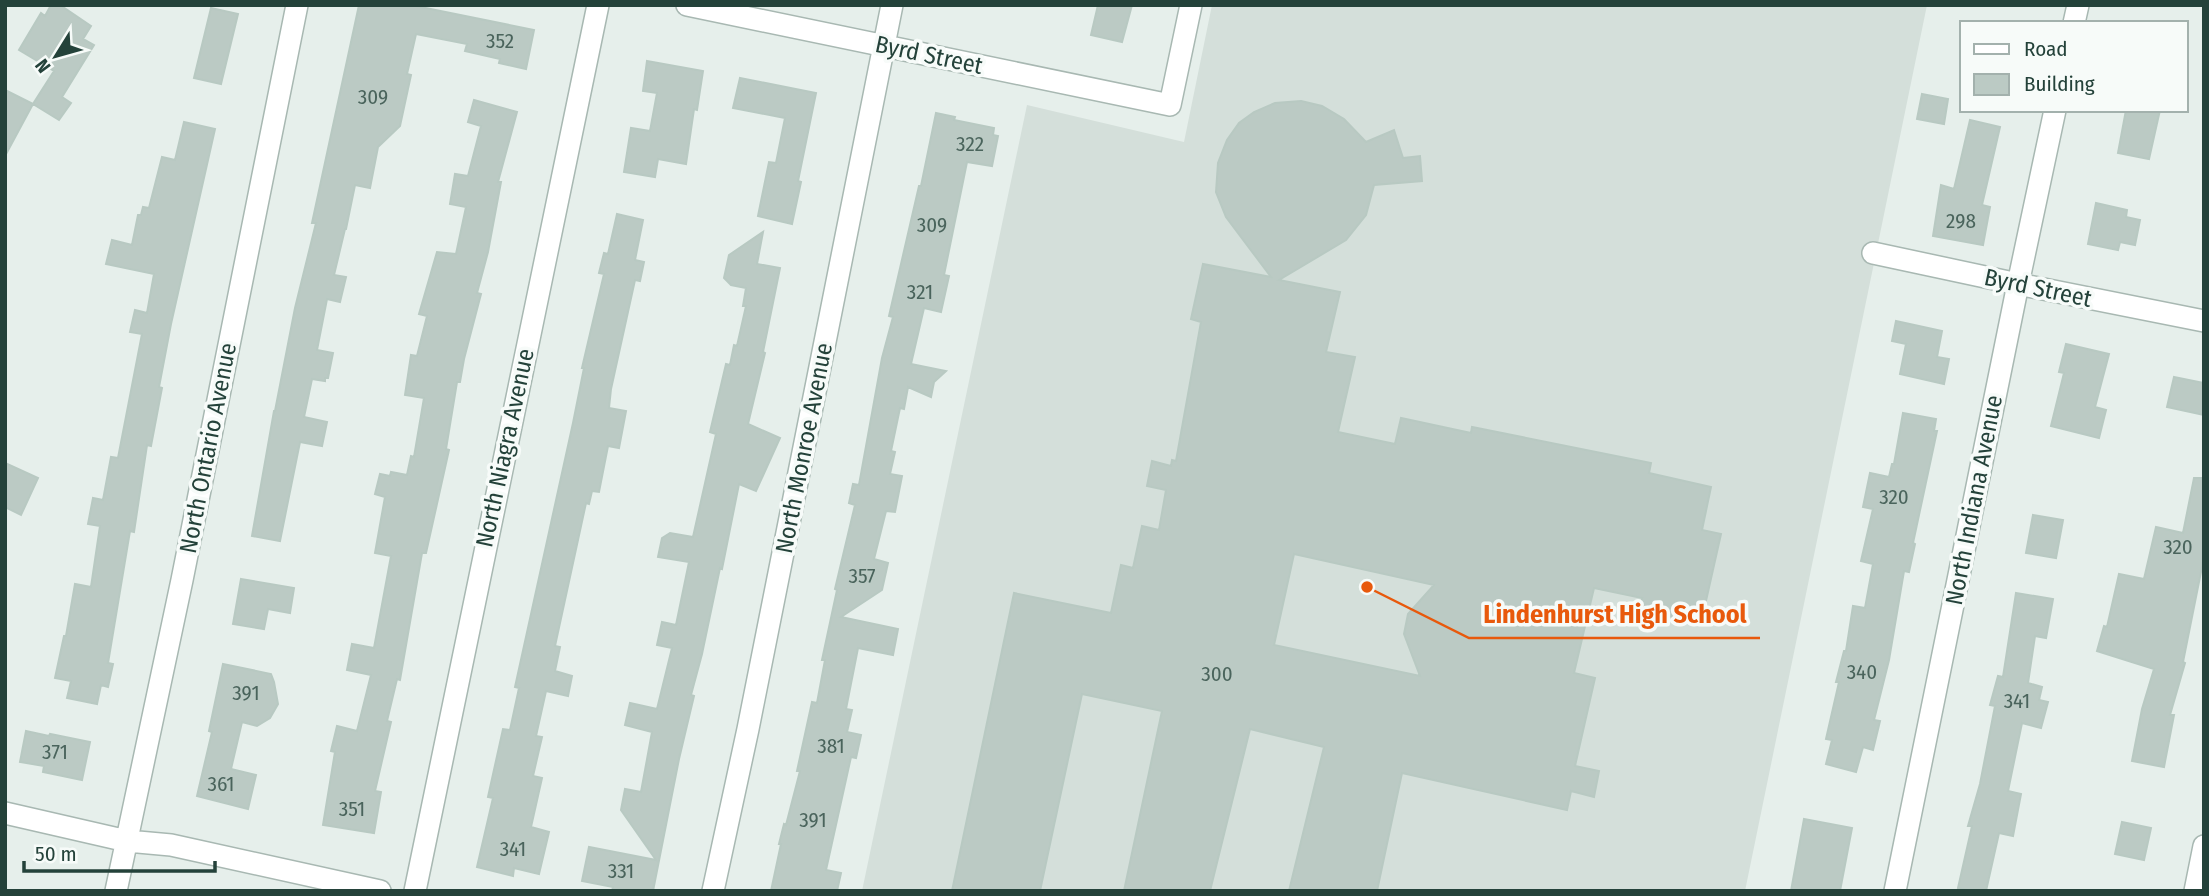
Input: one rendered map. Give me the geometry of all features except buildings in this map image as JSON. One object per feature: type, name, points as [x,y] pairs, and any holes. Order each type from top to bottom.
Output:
[{"type":"street","name":"North Ontario Avenue","points":[[116,891],[297,5]]},
{"type":"street","name":"North Niagra Avenue","points":[[415,891],[598,5]]},
{"type":"street","name":"Byrd Street","points":[[687,5],[1170,105],[1191,5]]},
{"type":"street","name":"North Monroe Avenue","points":[[713,891],[748,729],[892,5]]},
{"type":"street","name":"North Indiana Avenue","points":[[1895,891],[2055,112]]},
{"type":"street","name":"Byrd Street","points":[[1873,253],[2204,321]]},
{"type":"street","points":[[5,813],[127,841],[171,845],[380,891]]},
{"type":"street","points":[[2194,891],[2204,846]]},
{"type":"shaded area","points":[[1212,5],[1927,5],[1745,891],[862,891],[1027,105],[1184,142]]},
{"type":"place","name":"Lindenhurst High School","points":[[1367,587]]}]
